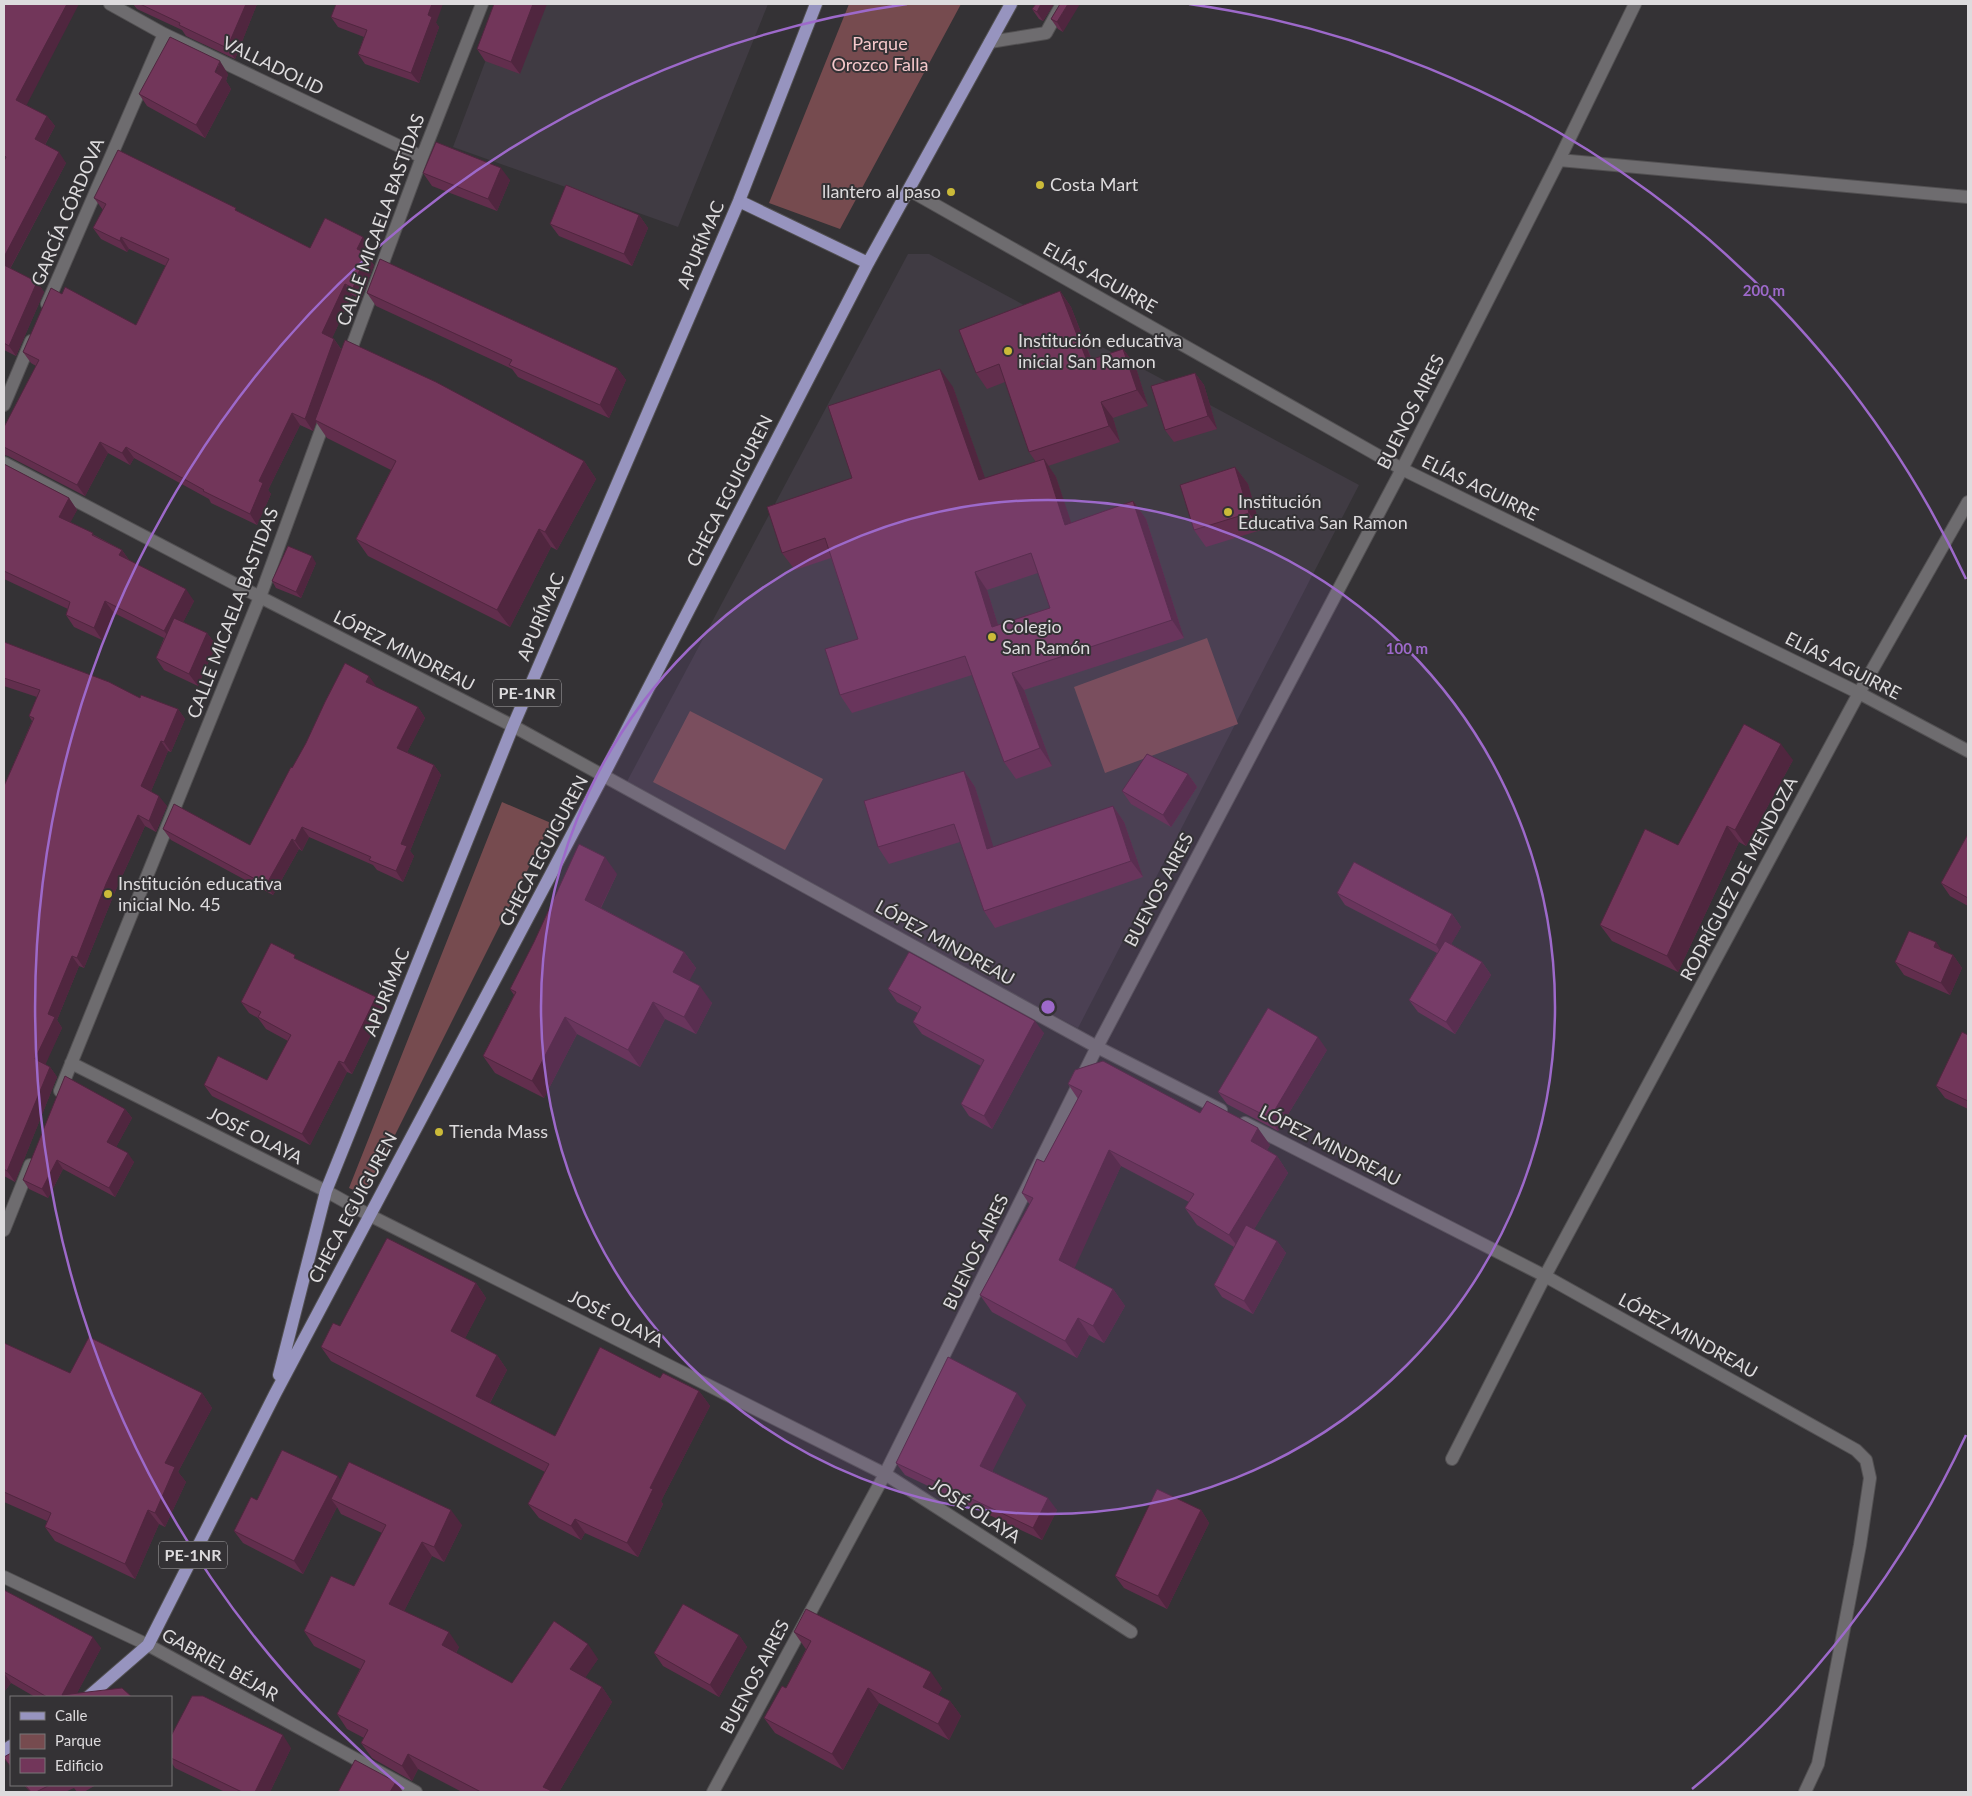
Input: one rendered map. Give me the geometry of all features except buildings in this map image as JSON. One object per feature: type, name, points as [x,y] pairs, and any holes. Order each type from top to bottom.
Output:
[{"type":"main road","name":"APURÍMAC","points":[[274,1394],[326,1191],[513,726],[739,202],[816,4]]},
{"type":"main road","name":"CHECA EGUIGUREN","points":[[89,1696],[148,1645],[274,1394],[604,776],[868,264],[1011,4]]},
{"type":"main road","points":[[739,202],[868,264]]},
{"type":"street","name":"VALLADOLID","points":[[110,4],[164,34],[422,157]]},
{"type":"street","name":"CALLE MICAELA BASTIDAS","points":[[343,372],[422,157],[482,4]]},
{"type":"street","points":[[990,42],[1046,33],[1062,4]]},
{"type":"street","name":"BUENOS AIRES","points":[[713,1792],[885,1474],[1097,1047],[1402,469],[1559,160],[1635,4]]},
{"type":"street","name":"GARCÍA CÓRDOVA","points":[[43,315],[164,34]]},
{"type":"street","points":[[1559,160],[1968,197]]},
{"type":"street","name":"ELÍAS AGUIRRE","points":[[909,190],[1402,469],[1859,693],[1968,751]]},
{"type":"street","points":[[4,405],[35,333]]},
{"type":"street","name":"CALLE MICAELA BASTIDAS","points":[[56,1100],[260,598],[332,400]]},
{"type":"street","name":"LÓPEZ MINDREAU","points":[[4,463],[260,598],[513,726],[1097,1047],[1545,1276],[1856,1450],[1866,1460],[1870,1478],[1860,1544],[1818,1764],[1805,1792]]},
{"type":"street","name":"RODRÍGUEZ DE MENDOZA","points":[[1452,1459],[1545,1276],[1859,693],[1968,502]]},
{"type":"street","name":"JOSÉ OLAYA","points":[[71,1063],[885,1474],[1131,1632]]},
{"type":"street","points":[[4,1230],[34,1156]]},
{"type":"street","name":"GABRIEL BÉJAR","points":[[4,1577],[148,1645],[416,1792]]},
{"type":"shaded area","points":[[507,4],[768,4],[678,227],[453,147]]},
{"type":"shaded area","name":"Colegio San Ramón","points":[[908,254],[929,254],[1359,485],[1078,1028],[623,789]]},
{"type":"green space","name":"Parque Orozco Falla","points":[[849,4],[961,4],[840,229],[769,203]]},
{"type":"green space","points":[[1207,638],[1238,724],[1105,773],[1074,687]]},
{"type":"green space","points":[[690,711],[823,779],[785,850],[653,782]]},
{"type":"green space","points":[[502,802],[551,823],[365,1195],[349,1188]]},
{"type":"place","name":"Costa Mart","points":[[1040,185]]},
{"type":"place","name":"llantero al paso","points":[[951,192]]},
{"type":"place","name":"Institución educativa inicial San Ramon","points":[[1008,351]]},
{"type":"place","name":"Institución Educativa San Ramon","points":[[1228,512]]},
{"type":"place","name":"Colegio San Ramón","points":[[992,637]]},
{"type":"place","name":"Institución educativa inicial No. 45","points":[[108,894]]},
{"type":"place","name":"Tienda Mass","points":[[439,1132]]}]
